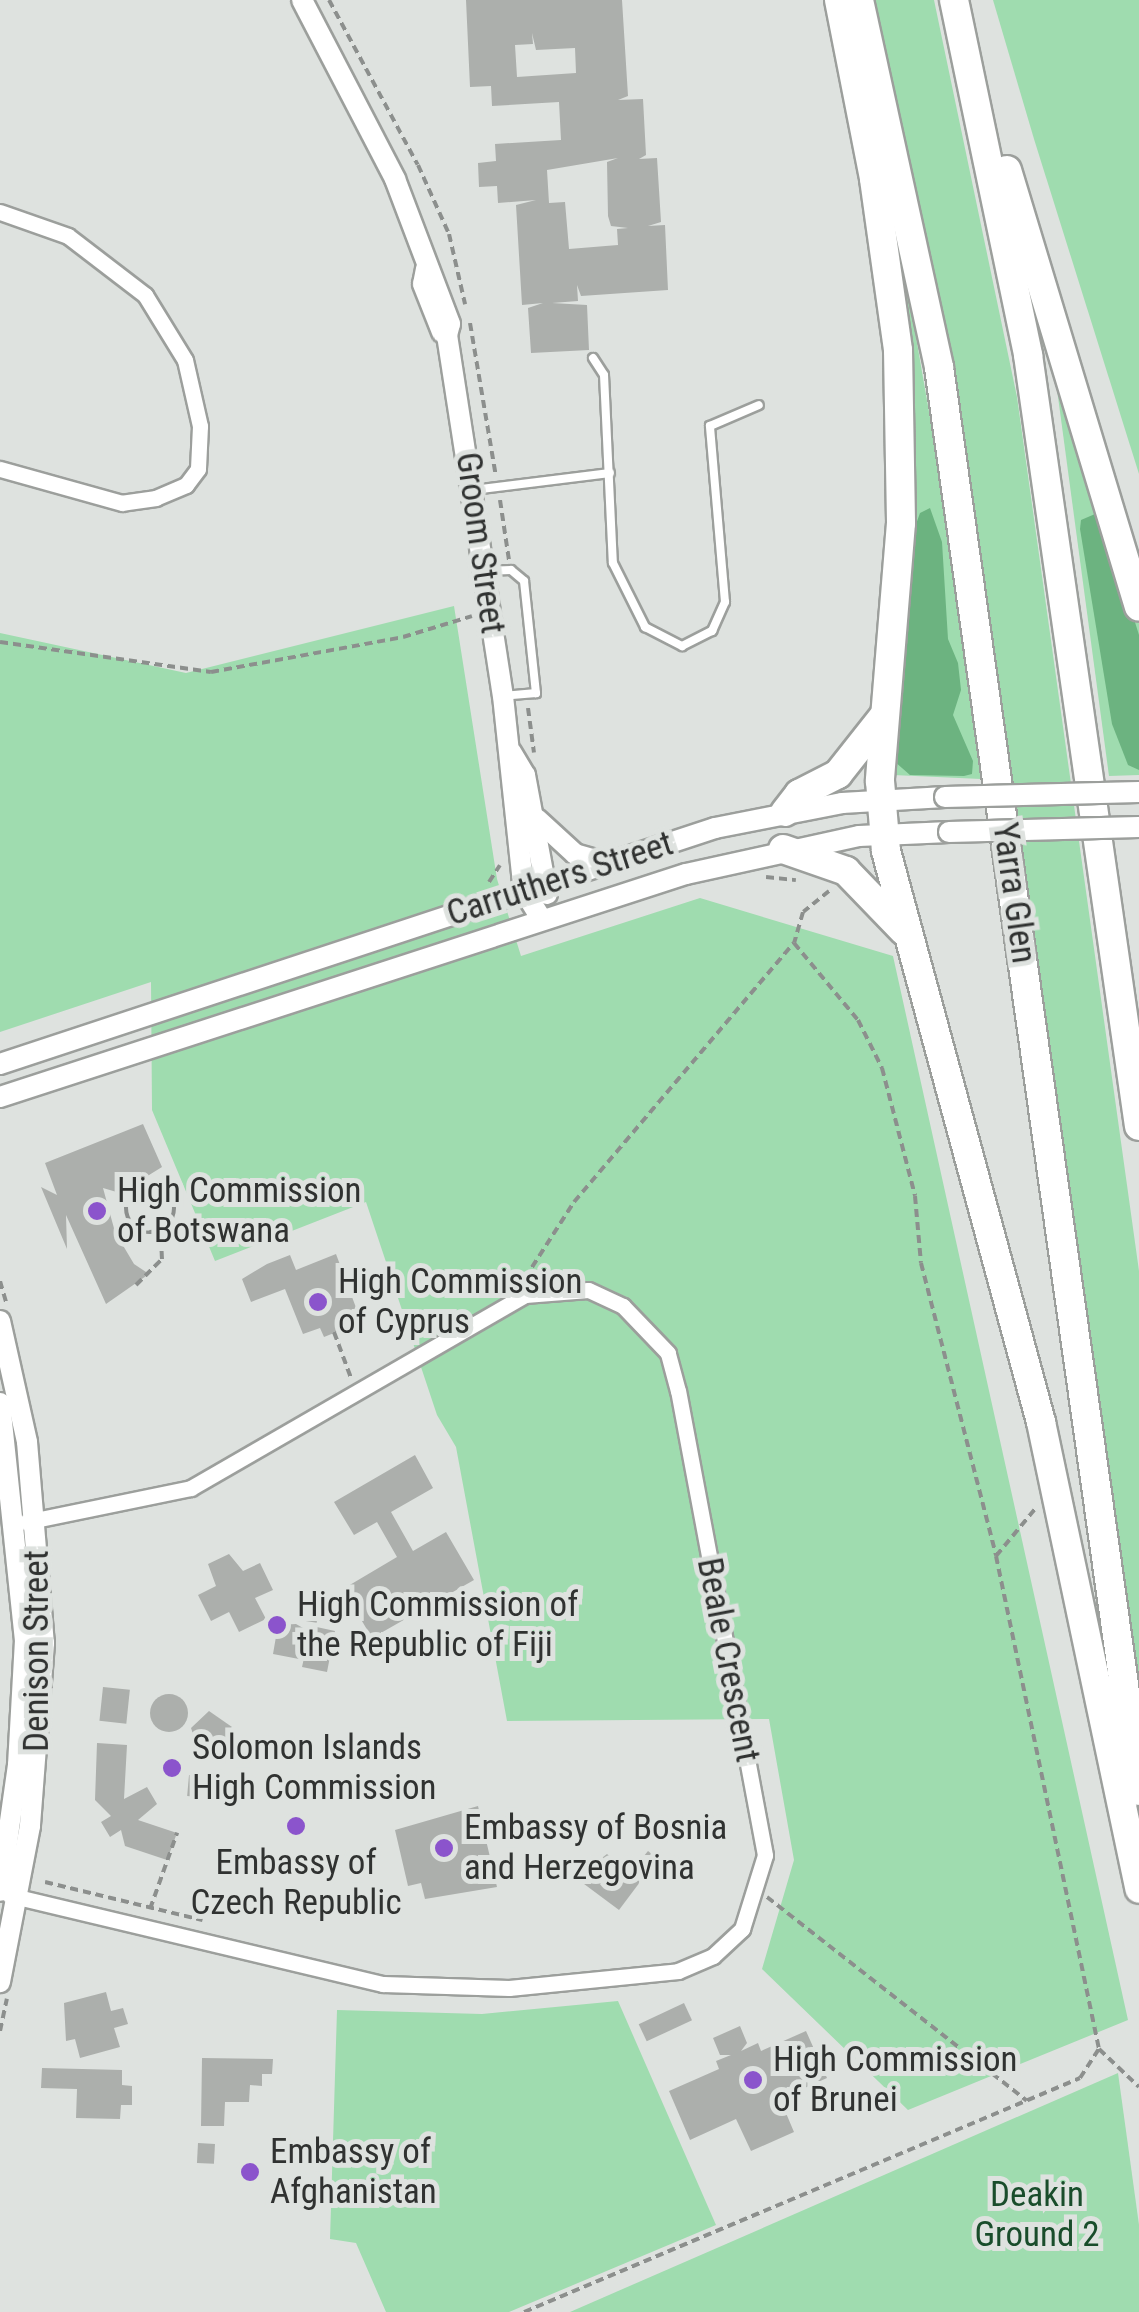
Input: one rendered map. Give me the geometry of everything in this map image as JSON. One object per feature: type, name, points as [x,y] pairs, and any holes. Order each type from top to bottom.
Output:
[{"type":"highway","points":[[839,0],[874,179],[898,350],[901,523],[883,716],[884,835],[905,932],[1041,1422],[1139,1889]]},
{"type":"highway","name":"Yarra Glen","points":[[858,0],[939,368],[1139,1790]]},
{"type":"highway","points":[[954,1],[1139,606]]},
{"type":"highway","points":[[954,1],[1028,355],[1139,1126]]},
{"type":"highway","points":[[785,812],[799,794],[838,774],[883,716]]},
{"type":"highway","points":[[783,848],[846,871],[905,932]]},
{"type":"main road","name":"Groom Street","points":[[302,0],[395,178],[426,269],[440,288],[450,324],[446,335],[504,696],[511,752],[508,781],[524,892],[542,920]]},
{"type":"main road","name":"Groom Street","points":[[511,752],[525,775],[549,883],[542,920]]},
{"type":"main road","name":"Carruthers Street","points":[[0,1064],[609,863],[785,812],[945,797],[1139,792]]},
{"type":"main road","points":[[534,814],[575,854],[609,863]]},
{"type":"main road","name":"Carruthers Street","points":[[2,1097],[542,920],[783,848],[884,835],[1139,827]]},
{"type":"main road","name":"Denison Street","points":[[0,1321],[27,1522],[42,1700],[6,1893],[0,1982]]},
{"type":"main road","name":"Denison Street","points":[[0,1402],[27,1522]]},
{"type":"street","points":[[0,212],[68,236],[144,295],[186,360],[200,426],[198,470],[186,484],[156,498],[122,503],[0,469]]},
{"type":"street","name":"Beale Crescent","points":[[6,1893],[383,1984],[509,1988],[678,1971],[713,1956],[742,1929],[759,1891],[765,1855],[668,1352],[649,1325],[588,1290],[553,1289],[509,1303],[190,1488],[27,1522]]},
{"type":"lane","points":[[593,358],[604,375],[613,563],[645,627],[682,646],[712,631],[725,602],[710,426],[759,405]]},
{"type":"lane","points":[[473,490],[610,474]]},
{"type":"lane","points":[[483,571],[511,570],[524,581],[536,692],[504,696]]},
{"type":"path","points":[[329,0],[449,234],[475,340],[511,570]]},
{"type":"path","points":[[0,642],[211,672],[325,653],[490,612]]},
{"type":"path","points":[[526,694],[531,764]]},
{"type":"path","points":[[484,888],[502,852]]},
{"type":"path","points":[[509,1303],[574,1202],[794,943],[803,912],[846,871]]},
{"type":"path","points":[[794,943],[858,1020],[882,1068],[915,1196],[921,1263],[996,1556],[1100,2049],[1139,2087]]},
{"type":"path","points":[[136,1285],[162,1258],[161,1237],[138,1229],[122,1200],[155,1181],[176,1209],[152,1232]]},
{"type":"path","points":[[334,1332],[356,1392]]},
{"type":"path","points":[[996,1556],[1041,1502]]},
{"type":"path","points":[[142,1927],[177,1833]]},
{"type":"path","points":[[45,1882],[202,1920]]},
{"type":"path","points":[[759,1891],[1027,2101]]},
{"type":"path","points":[[524,2312],[1080,2078],[1100,2049]]},
{"type":"green space","points":[[874,0],[934,0],[1017,397],[1139,1271],[1139,1695],[955,388]]},
{"type":"green space","points":[[993,0],[1139,0],[1139,474],[1034,139]]},
{"type":"green space","points":[[907,286],[938,463],[981,779],[893,775],[902,287]]},
{"type":"green space","points":[[1054,367],[1139,624],[1139,775],[1109,776]]},
{"type":"green space","points":[[930,508],[942,542],[948,639],[958,663],[961,690],[953,715],[973,761],[972,774],[964,776],[910,775],[894,761],[915,527],[920,513]]},
{"type":"green space","points":[[1095,514],[1103,520],[1139,635],[1139,770],[1128,765],[1112,724],[1080,529],[1081,520]]},
{"type":"green space","points":[[454,606],[497,879],[521,956],[700,898],[893,956],[1128,2020],[908,2110],[762,1969],[794,1860],[769,1719],[507,1721],[456,1447],[437,1415],[366,1202],[215,1261],[152,1110],[151,982],[0,1032],[0,633],[186,673]]},
{"type":"green space","points":[[618,2001],[716,2225],[509,2312],[386,2312],[356,2243],[330,2239],[337,2010],[482,2014]]},
{"type":"green space","name":"Deakin Ground 2","points":[[1118,2073],[1139,2225],[1139,2312],[570,2312]]},
{"type":"building","points":[[466,0],[622,0],[628,96],[618,100],[643,99],[646,155],[639,159],[657,158],[661,222],[648,226],[665,225],[668,290],[581,296],[577,285],[578,301],[552,303],[587,305],[589,350],[531,353],[528,308],[543,303],[522,305],[516,205],[536,200],[498,203],[497,186],[479,187],[478,163],[496,161],[495,144],[561,140],[559,102],[492,106],[491,86],[470,87]],"holes":[[[532,33],[536,50],[575,48],[576,73],[517,77],[515,45],[533,44]],[[618,158],[607,162],[608,216],[611,226],[628,228],[617,229],[618,245],[569,249],[565,202],[549,203],[547,170]]]},
{"type":"building","points":[[143,1124],[162,1167],[120,1193],[103,1188],[115,1232],[134,1264],[149,1274],[106,1304],[66,1215],[67,1249],[41,1187],[57,1195],[45,1163]]},
{"type":"building","points":[[336,1254],[358,1313],[340,1320],[344,1329],[324,1337],[320,1328],[303,1334],[285,1289],[251,1302],[242,1279],[267,1264],[290,1255],[296,1270]]},
{"type":"building","points":[[415,1455],[433,1488],[391,1512],[413,1551],[446,1532],[474,1580],[372,1638],[343,1589],[397,1557],[377,1522],[354,1535],[334,1502]]},
{"type":"building","points":[[229,1554],[243,1571],[260,1563],[273,1590],[255,1598],[266,1619],[239,1632],[229,1612],[211,1621],[198,1595],[216,1586],[208,1564]]},
{"type":"building","points":[[301,1600],[320,1603],[317,1623],[298,1620]]},
{"type":"building","points":[[296,1624],[310,1632],[312,1626],[335,1631],[327,1672],[302,1667],[306,1649],[299,1659],[273,1654],[278,1625]]},
{"type":"building","points":[[103,1687],[130,1690],[126,1724],[99,1721]]},
{"type":"building","points":[[169,1694],[183,1699],[188,1713],[183,1727],[169,1732],[155,1727],[150,1713],[155,1699]]},
{"type":"building","points":[[209,1711],[232,1727],[227,1731],[236,1740],[219,1756],[207,1752],[199,1759],[190,1749],[196,1743],[191,1728]]},
{"type":"building","points":[[97,1743],[127,1745],[124,1799],[147,1787],[157,1804],[138,1820],[177,1833],[167,1860],[125,1846],[121,1830],[110,1837],[101,1822],[111,1816],[95,1800]]},
{"type":"building","points":[[189,1775],[223,1778],[221,1799],[187,1796]]},
{"type":"building","points":[[478,1806],[497,1887],[425,1899],[421,1883],[408,1886],[395,1830]]},
{"type":"building","points":[[648,1851],[664,1864],[654,1877],[638,1863]]},
{"type":"building","points":[[607,1854],[640,1882],[619,1910],[576,1878]]},
{"type":"building","points":[[106,1992],[111,2011],[123,2008],[128,2024],[114,2028],[120,2047],[80,2058],[75,2039],[66,2041],[64,2003]]},
{"type":"building","points":[[684,2003],[692,2020],[647,2041],[639,2024]]},
{"type":"building","points":[[740,2026],[747,2043],[741,2051],[758,2043],[761,2051],[806,2031],[827,2078],[780,2099],[794,2132],[751,2151],[736,2119],[690,2140],[669,2091],[719,2069],[716,2061],[731,2055],[720,2055],[713,2038]]},
{"type":"building","points":[[202,2058],[273,2059],[272,2074],[262,2074],[262,2086],[250,2085],[249,2102],[225,2102],[224,2126],[201,2126]]},
{"type":"building","points":[[42,2068],[122,2070],[122,2085],[132,2086],[132,2105],[121,2105],[120,2119],[76,2118],[77,2089],[41,2088]]},
{"type":"building","points":[[198,2143],[215,2144],[214,2164],[197,2163]]},
{"type":"place","name":"High Commission of Botswana","points":[[97,1211]]},
{"type":"place","name":"High Commission of Cyprus","points":[[318,1302]]},
{"type":"place","name":"High Commission of the Republic of Fiji","points":[[277,1625]]},
{"type":"place","name":"Solomon Islands High Commission","points":[[172,1768]]},
{"type":"place","name":"Embassy of Czech Republic","points":[[296,1826]]},
{"type":"place","name":"Embassy of Bosnia and Herzegovina","points":[[444,1848]]},
{"type":"place","name":"High Commission of Brunei","points":[[753,2080]]},
{"type":"place","name":"Embassy of Afghanistan","points":[[250,2172]]}]
